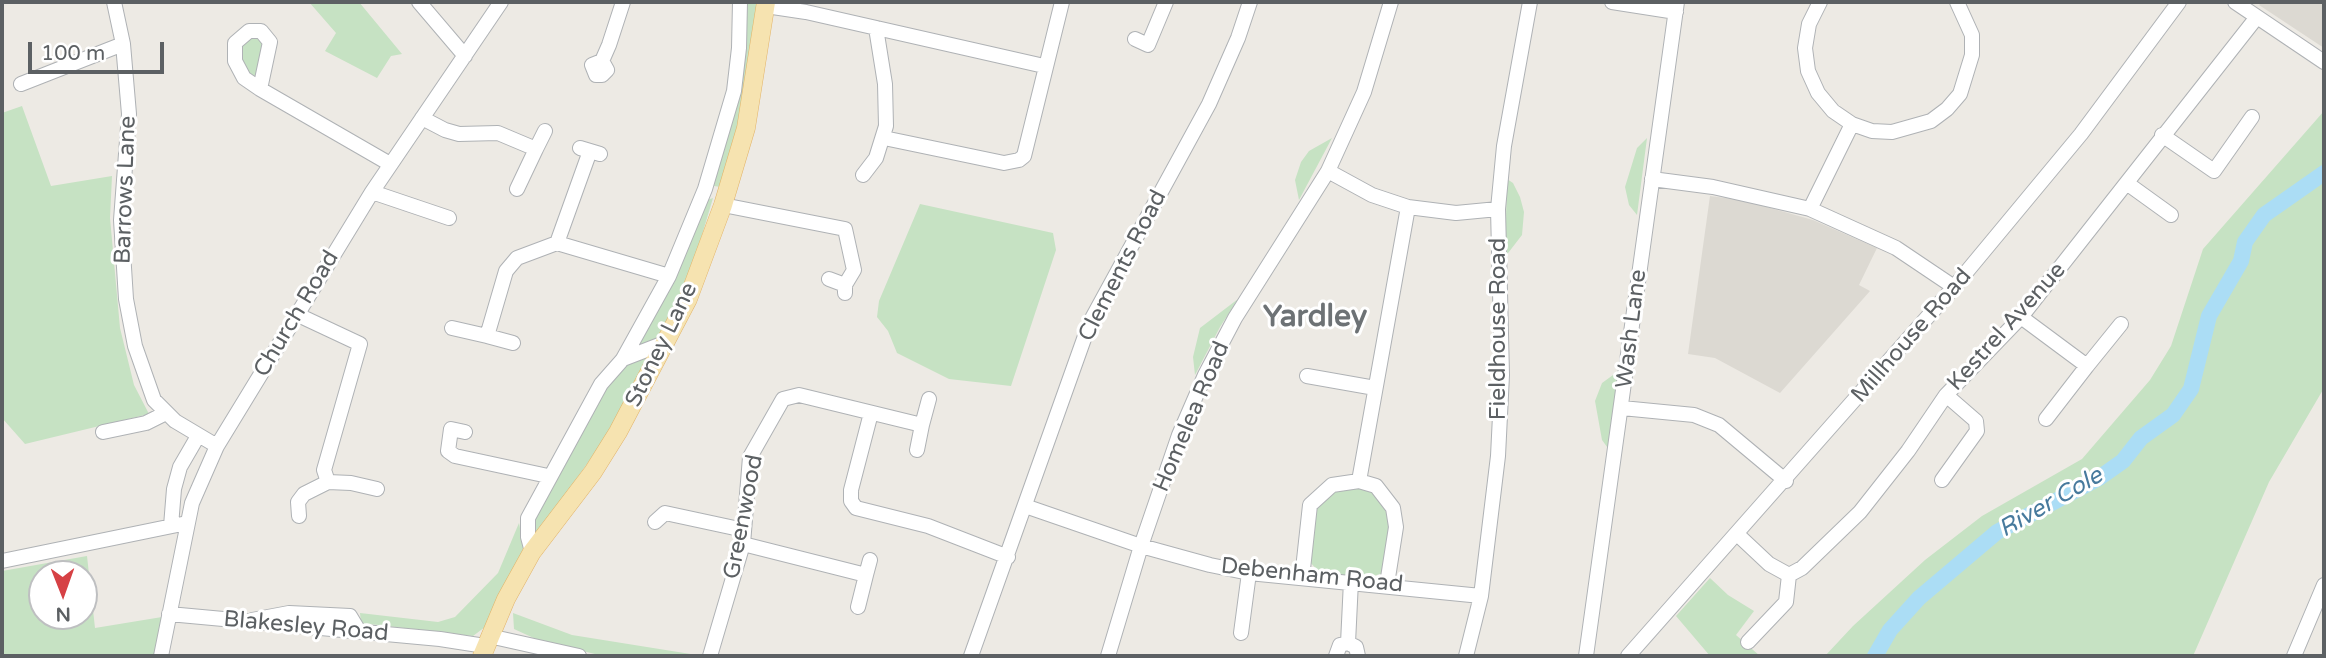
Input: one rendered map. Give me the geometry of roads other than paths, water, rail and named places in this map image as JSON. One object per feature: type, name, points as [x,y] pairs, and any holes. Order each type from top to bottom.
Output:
[{"type":"main road","name":"Stoney Lane","points":[[485,646],[532,552],[593,472],[667,342],[688,299],[725,200],[746,128],[766,4]]},
{"type":"street","name":"Barrows Lane","points":[[114,2],[123,44],[129,114],[121,220],[126,299],[140,368],[154,400],[166,413],[217,446]]},
{"type":"street","points":[[419,2],[465,56]]},
{"type":"street","name":"Church Road","points":[[161,656],[187,523],[198,486],[217,446],[372,192],[501,2]]},
{"type":"street","points":[[602,61],[623,2]]},
{"type":"street","points":[[532,552],[528,537],[528,518],[548,476],[601,384],[622,359],[669,276],[705,189],[734,90],[739,48],[740,2]]},
{"type":"street","points":[[884,138],[1014,163],[1024,156],[1044,66],[1062,2]]},
{"type":"street","points":[[1135,38],[1148,44],[1166,2]]},
{"type":"street","name":"Clements Road","points":[[971,656],[1090,322],[1209,104],[1238,38],[1250,2]]},
{"type":"street","name":"Homelea Road","points":[[1108,656],[1141,546],[1180,435],[1205,375],[1236,318],[1328,171],[1364,92],[1391,2]]},
{"type":"street","name":"Fieldhouse Road","points":[[1466,656],[1481,596],[1498,456],[1502,375],[1498,209],[1504,146],[1530,2]]},
{"type":"street","points":[[1612,2],[1677,7]]},
{"type":"street","points":[[1820,2],[1809,24],[1805,48],[1808,71],[1818,93],[1833,111],[1852,124],[1871,131],[1892,132],[1912,129],[1947,109],[1960,94],[1972,55],[1972,35],[1957,2]]},
{"type":"street","name":"Millhouse Road","points":[[1628,656],[1786,481],[1954,287],[2081,134],[2179,2]]},
{"type":"street","points":[[2235,2],[2324,62]]},
{"type":"street","points":[[766,4],[1044,66]]},
{"type":"street","name":"Wash Lane","points":[[1586,656],[1677,7]]},
{"type":"street","name":"Kestrel Avenue","points":[[1789,575],[1802,568],[1860,512],[1908,451],[1946,395],[2021,317],[2257,17]]},
{"type":"street","points":[[863,174],[870,170],[884,138],[885,95],[876,29]]},
{"type":"street","points":[[21,84],[123,44]]},
{"type":"street","points":[[260,89],[390,164]]},
{"type":"street","points":[[2162,135],[2214,170],[2252,117]]},
{"type":"street","points":[[422,118],[459,134],[498,132],[536,149]]},
{"type":"street","points":[[1810,209],[1852,124]]},
{"type":"street","points":[[517,189],[545,131]]},
{"type":"street","points":[[557,243],[590,151]]},
{"type":"street","points":[[1328,171],[1372,195],[1408,208],[1456,213],[1498,209]]},
{"type":"street","points":[[1652,179],[1713,187],[1810,209],[1896,248],[1954,287]]},
{"type":"street","points":[[2127,184],[2171,215]]},
{"type":"street","points":[[705,189],[725,200],[845,229],[854,270],[845,289],[830,279]]},
{"type":"street","points":[[372,192],[449,218]]},
{"type":"street","points":[[1359,481],[1408,208]]},
{"type":"street","points":[[487,336],[509,265],[531,251],[557,243],[669,276]]},
{"type":"street","points":[[296,314],[360,344],[326,458],[324,470],[328,482]]},
{"type":"street","points":[[2021,317],[2087,366]]},
{"type":"street","points":[[2046,419],[2120,324]]},
{"type":"street","points":[[452,328],[513,343]]},
{"type":"street","points":[[622,359],[667,342]]},
{"type":"street","points":[[1307,376],[1375,388]]},
{"type":"street","name":"Greenwood","points":[[710,656],[744,537],[750,457],[783,399],[799,395],[922,425]]},
{"type":"street","points":[[1941,480],[1977,431],[1976,421],[1946,395]]},
{"type":"street","points":[[917,450],[929,399]]},
{"type":"street","points":[[1622,408],[1694,415],[1719,425],[1786,481]]},
{"type":"street","points":[[103,432],[146,423],[166,413]]},
{"type":"street","points":[[871,413],[851,490],[851,501],[856,508],[928,526],[1008,557]]},
{"type":"street","points":[[465,432],[451,429],[448,451],[455,456],[548,476]]},
{"type":"street","points":[[171,526],[174,489],[180,467],[198,436]]},
{"type":"street","points":[[1302,578],[1310,505],[1332,485],[1359,481],[1376,486],[1393,508],[1396,527],[1387,584]]},
{"type":"street","points":[[299,516],[298,502],[304,494],[328,482],[351,483],[377,489]]},
{"type":"street","name":"Debenham Road","points":[[1025,506],[1141,546],[1249,573],[1387,584],[1481,596]]},
{"type":"street","points":[[655,522],[665,513],[866,575]]},
{"type":"street","points":[[2,561],[187,523]]},
{"type":"street","points":[[1737,534],[1769,564],[1789,575],[1786,602],[1748,642]]},
{"type":"street","points":[[858,607],[870,560]]},
{"type":"street","points":[[1241,634],[1249,573]]},
{"type":"street","points":[[1348,643],[1351,581]]},
{"type":"street","points":[[2294,656],[2324,585]]},
{"type":"street","name":"Blakesley Road","points":[[169,614],[244,623],[359,631],[579,656]]},
{"type":"street","points":[[1336,656],[1340,645],[1348,643],[1356,647],[1358,656]]},
{"type":"waterway","name":"River Cole","points":[[1875,656],[1890,630],[1919,598],[1997,532],[2099,478],[2123,461],[2141,438],[2173,415],[2191,389],[2209,316],[2241,261],[2245,242],[2264,215],[2324,173]]},
{"type":"district","name":"Yardley","points":[[1315,318]]}]
